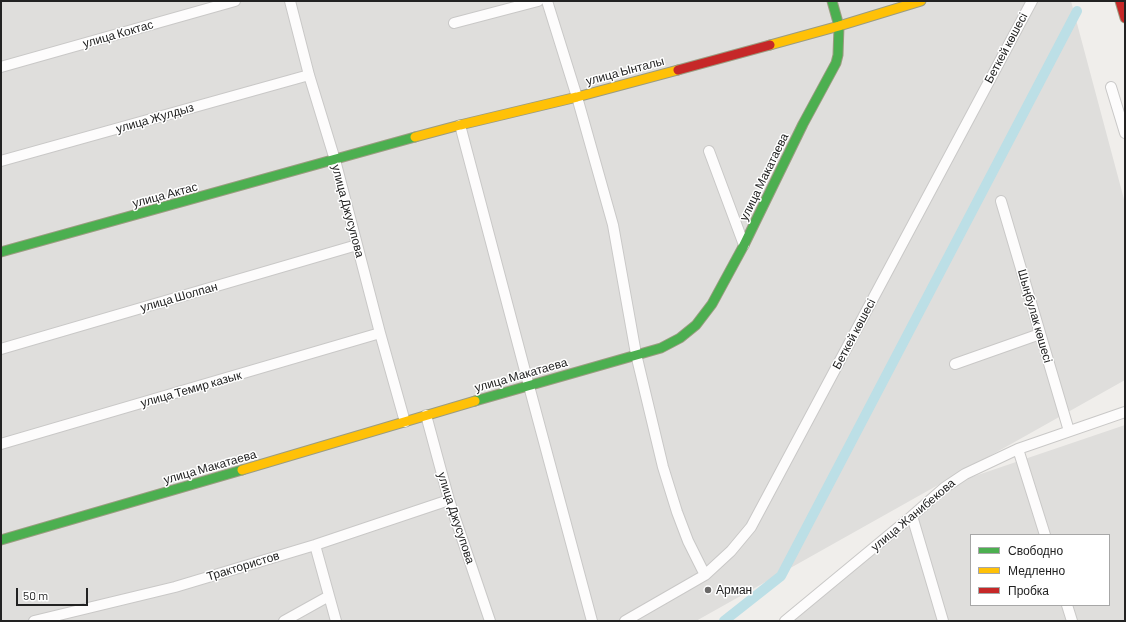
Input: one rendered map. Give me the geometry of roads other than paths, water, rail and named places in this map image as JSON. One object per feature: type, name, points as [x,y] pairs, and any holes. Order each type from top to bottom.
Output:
[{"type":"street","name":"улица Коктас","points":[[1,67],[235,1]]},
{"type":"street","name":"улица Джусупова","points":[[290,1],[309,75],[335,160],[405,422]]},
{"type":"street","points":[[454,23],[538,1]]},
{"type":"street","points":[[547,1],[577,97],[613,225],[636,354],[663,467],[688,541],[705,575]]},
{"type":"street","name":"улица Макатаева","points":[[1,540],[426,415],[661,348],[680,338],[696,325],[712,304],[744,245],[836,63],[838,55],[839,26],[832,1]]},
{"type":"street","name":"улица Ынталы","points":[[335,160],[460,125],[577,97],[839,26],[921,1]]},
{"type":"street","name":"Беткей көшесі","points":[[625,621],[705,575],[731,551],[751,527],[1032,1]]},
{"type":"street","points":[[1120,1],[1125,18]]},
{"type":"street","name":"улица Жулдыз","points":[[1,161],[309,75]]},
{"type":"street","points":[[1111,87],[1125,133]]},
{"type":"street","points":[[460,125],[592,621]]},
{"type":"street","points":[[709,151],[744,245]]},
{"type":"street","name":"улица Актас","points":[[1,252],[335,160]]},
{"type":"street","name":"Шыңбулак көшесі","points":[[1001,200],[1069,431]]},
{"type":"street","name":"улица Шолпан","points":[[1,349],[357,245]]},
{"type":"street","name":"улица Темир казык","points":[[1,444],[380,333]]},
{"type":"street","points":[[956,364],[1040,334]]},
{"type":"street","name":"улица Жанибекова","points":[[791,619],[944,488],[965,474],[1018,449],[1125,412]]},
{"type":"street","name":"улица Джусупова","points":[[426,415],[449,500],[490,621]]},
{"type":"street","points":[[1018,449],[1045,534]]},
{"type":"street","name":"Трактористов","points":[[34,621],[175,587],[315,545],[449,500]]},
{"type":"street","points":[[912,516],[943,621]]},
{"type":"street","points":[[315,545],[336,621]]},
{"type":"street","points":[[284,621],[330,596]]},
{"type":"street","points":[[1067,606],[1072,621]]},
{"type":"waterway","points":[[724,621],[781,576],[1077,11]]},
{"type":"place","name":"Арман","points":[[708,590]]}]
